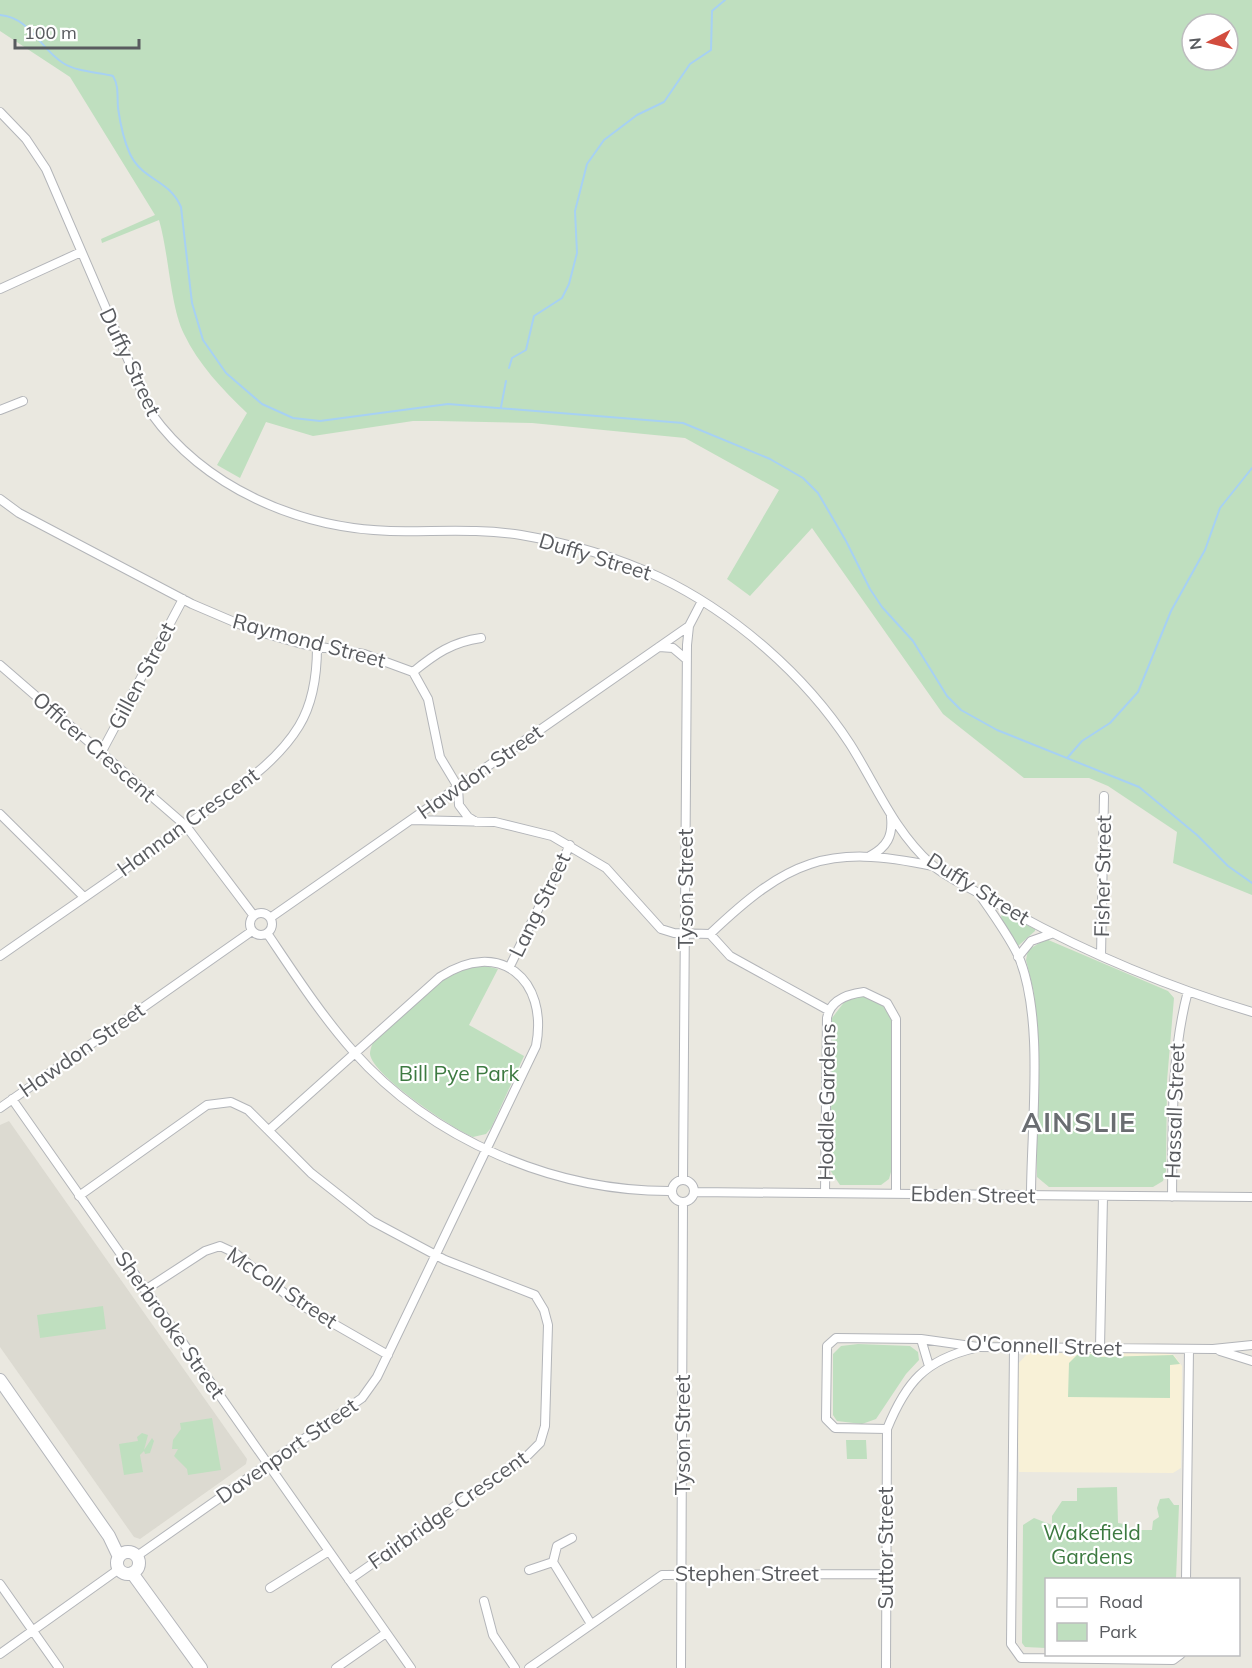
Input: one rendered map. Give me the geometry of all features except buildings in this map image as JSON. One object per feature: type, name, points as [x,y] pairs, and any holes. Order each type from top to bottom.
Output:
[{"type":"main road","points":[[0,1380],[201,1668]]},
{"type":"street","name":"Duffy Street","points":[[0,112],[26,139],[46,169],[151,413],[166,434],[194,460],[225,483],[261,501],[329,524],[390,531],[450,530],[520,535],[585,550],[644,570],[702,601],[761,644],[812,695],[850,744],[891,816],[933,866],[1051,934],[1188,991],[1252,1012]]},
{"type":"street","points":[[0,289],[81,252]]},
{"type":"street","points":[[0,410],[23,400]]},
{"type":"street","name":"Raymond Street","points":[[0,499],[19,513],[183,599],[253,630],[317,647],[364,654],[413,672],[428,699],[440,757],[458,787],[460,808],[468,818],[476,822]]},
{"type":"street","name":"Gillen Street","points":[[101,753],[183,599]]},
{"type":"street","name":"Tyson Street","points":[[683,1180],[686,659],[689,626],[702,601]]},
{"type":"street","name":"Hawdon Street","points":[[270,918],[689,626]]},
{"type":"street","points":[[413,672],[438,651],[456,643],[481,638]]},
{"type":"street","name":"Hannan Crescent","points":[[0,956],[186,826],[253,776],[285,747],[300,724],[309,702],[315,675],[317,647]]},
{"type":"street","points":[[659,647],[673,648],[686,659]]},
{"type":"street","name":"Officer Crescent","points":[[0,665],[186,826],[254,916]]},
{"type":"street","name":"Fisher Street","points":[[1101,956],[1104,796]]},
{"type":"street","points":[[0,814],[84,897]]},
{"type":"street","points":[[870,856],[888,843],[891,834],[891,816]]},
{"type":"street","points":[[411,820],[476,822],[525,828],[570,845],[606,868],[661,929],[686,933],[710,934],[755,892],[778,877],[822,860],[870,856],[933,866]]},
{"type":"street","name":"Lang Street","points":[[510,966],[570,845]]},
{"type":"street","points":[[976,891],[1002,926],[1018,957],[1032,1011],[1031,1195]]},
{"type":"street","points":[[263,913],[270,918],[272,926],[267,933],[258,935],[252,931],[250,923],[254,916],[263,913]]},
{"type":"street","name":"Hawdon Street","points":[[0,1108],[252,931]]},
{"type":"street","points":[[267,933],[320,1010],[354,1053],[396,1092],[485,1153],[554,1176],[612,1188],[672,1191]]},
{"type":"street","name":"Hoddle Gardens","points":[[710,934],[730,956],[828,1010]]},
{"type":"street","points":[[1018,957],[1031,941],[1039,936],[1051,934]]},
{"type":"street","points":[[269,1130],[440,977],[456,966],[476,961],[510,966]]},
{"type":"street","name":"Davenport Street","points":[[0,1654],[362,1398],[388,1355],[533,1052],[539,1028],[536,1004],[526,983],[510,966]]},
{"type":"street","name":"Hassall Street","points":[[1172,1197],[1174,1066],[1179,1025],[1188,991]]},
{"type":"street","name":"Hoddle Gardens","points":[[828,1010],[847,995],[864,992],[881,998],[894,1012],[898,1029],[896,1194]]},
{"type":"street","name":"Hoddle Gardens","points":[[825,1193],[828,1010]]},
{"type":"street","name":"Sherbrooke Street","points":[[12,1100],[411,1668]]},
{"type":"street","name":"Fairbridge Crescent","points":[[79,1196],[207,1105],[223,1102],[239,1104],[269,1130],[311,1173],[372,1221],[436,1255],[535,1295],[544,1310],[548,1325],[545,1426],[540,1443],[528,1455],[349,1580]]},
{"type":"street","points":[[683,1180],[691,1184],[694,1192],[691,1199],[683,1202],[674,1197],[672,1191],[674,1184],[683,1180]]},
{"type":"street","name":"Ebden Street","points":[[694,1192],[1252,1197]]},
{"type":"street","points":[[1100,1348],[1103,1196]]},
{"type":"street","name":"Tyson Street","points":[[681,1668],[683,1202]]},
{"type":"street","name":"McColl Street","points":[[145,1290],[205,1251],[220,1246],[235,1253],[294,1301],[388,1355]]},
{"type":"street","name":"O'Connell Street","points":[[887,1429],[835,1428],[826,1419],[827,1346],[836,1338],[921,1338],[978,1347],[1014,1348],[1214,1349],[1252,1345]]},
{"type":"street","points":[[921,1338],[929,1366]]},
{"type":"street","name":"Suttor Street","points":[[886,1668],[887,1429],[897,1403],[912,1381],[929,1366],[951,1354],[978,1347]]},
{"type":"street","points":[[1014,1348],[1011,1644],[1021,1658],[1097,1664],[1173,1660],[1178,1656]]},
{"type":"street","points":[[1186,1578],[1189,1349]]},
{"type":"street","points":[[1214,1349],[1252,1361]]},
{"type":"street","points":[[572,1538],[557,1546],[553,1562],[591,1624]]},
{"type":"street","points":[[270,1588],[328,1551]]},
{"type":"street","points":[[529,1570],[553,1562]]},
{"type":"street","name":"Stephen Street","points":[[529,1668],[662,1575],[886,1574]]},
{"type":"street","points":[[0,1584],[59,1668]]},
{"type":"street","points":[[484,1601],[493,1635],[515,1668]]},
{"type":"street","points":[[336,1668],[386,1633]]},
{"type":"shaded area","points":[[9,1121],[247,1459],[246,1464],[140,1539],[134,1537],[0,1347],[0,1125]]},
{"type":"shaded area","points":[[1028,1353],[1165,1353],[1174,1355],[1182,1366],[1181,1468],[1173,1473],[1019,1472],[1016,1366]]},
{"type":"green space","points":[[0,0],[1252,0],[1252,895],[1173,863],[1177,832],[1108,786],[1089,778],[1024,778],[943,714],[812,528],[750,596],[727,579],[779,490],[685,438],[532,423],[437,421],[413,421],[313,436],[266,422],[240,478],[217,465],[247,413],[204,366],[184,334],[176,309],[159,220],[102,243],[101,239],[155,215],[70,77],[0,31]]},
{"type":"green space","points":[[1002,913],[1035,931],[1018,946],[1001,918]]},
{"type":"green space","points":[[1046,939],[1168,991],[1174,998],[1167,1081],[1166,1171],[1163,1181],[1153,1187],[1049,1187],[1037,1177],[1036,1027],[1034,993],[1026,960],[1028,950]]},
{"type":"green space","name":"Bill Pye Park","points":[[486,966],[498,969],[469,1025],[524,1056],[491,1128],[486,1134],[473,1137],[432,1113],[398,1087],[374,1063],[370,1052],[374,1041],[388,1026],[447,976],[461,968]]},
{"type":"green space","points":[[856,996],[869,998],[885,1008],[893,1027],[891,1172],[889,1179],[881,1185],[840,1185],[830,1170],[832,1018],[845,1001]]},
{"type":"green space","points":[[103,1306],[106,1329],[40,1338],[37,1315]]},
{"type":"green space","points":[[858,1344],[910,1346],[918,1352],[919,1360],[906,1374],[876,1419],[862,1424],[837,1421],[833,1415],[833,1354],[841,1346]]},
{"type":"green space","points":[[1087,1353],[1102,1357],[1173,1355],[1180,1364],[1170,1365],[1170,1398],[1068,1397],[1069,1363],[1077,1355]]},
{"type":"green space","points":[[212,1418],[221,1470],[188,1475],[187,1469],[174,1456],[178,1449],[172,1449],[173,1440],[181,1429],[180,1423]]},
{"type":"green space","points":[[142,1433],[148,1435],[144,1450],[152,1438],[154,1441],[150,1453],[145,1454],[144,1451],[140,1455],[143,1472],[124,1475],[119,1444],[138,1441],[137,1437]]},
{"type":"green space","points":[[846,1440],[866,1440],[867,1459],[847,1459]]},
{"type":"green space","name":"Wakefield Gardens","points":[[1117,1487],[1118,1523],[1124,1524],[1125,1530],[1152,1530],[1153,1521],[1159,1517],[1157,1508],[1160,1499],[1169,1498],[1174,1505],[1179,1505],[1176,1578],[1045,1578],[1045,1648],[1025,1647],[1022,1643],[1023,1525],[1034,1518],[1052,1525],[1052,1516],[1062,1501],[1077,1501],[1077,1488]]},
{"type":"waterway","points":[[509,368],[512,358],[526,350],[534,316],[562,298],[569,284],[577,253],[575,211],[587,164],[604,140],[637,115],[664,102],[690,64],[711,50],[712,11],[725,0]]},
{"type":"waterway","points":[[0,15],[20,22],[63,63],[81,70],[113,76],[117,87],[121,125],[130,154],[142,170],[170,191],[181,207],[192,303],[203,340],[226,373],[262,404],[293,418],[320,421],[448,404],[683,423],[770,459],[803,478],[818,493],[870,589],[882,607],[913,641],[947,696],[961,710],[997,730],[1139,787],[1197,835],[1228,866],[1252,883]]},
{"type":"waterway","points":[[501,407],[506,381]]},
{"type":"waterway","points":[[1068,757],[1082,741],[1110,723],[1138,692],[1171,611],[1205,550],[1220,508],[1252,468]]},
{"type":"district","name":"AINSLIE","points":[[1079,1123]]}]
